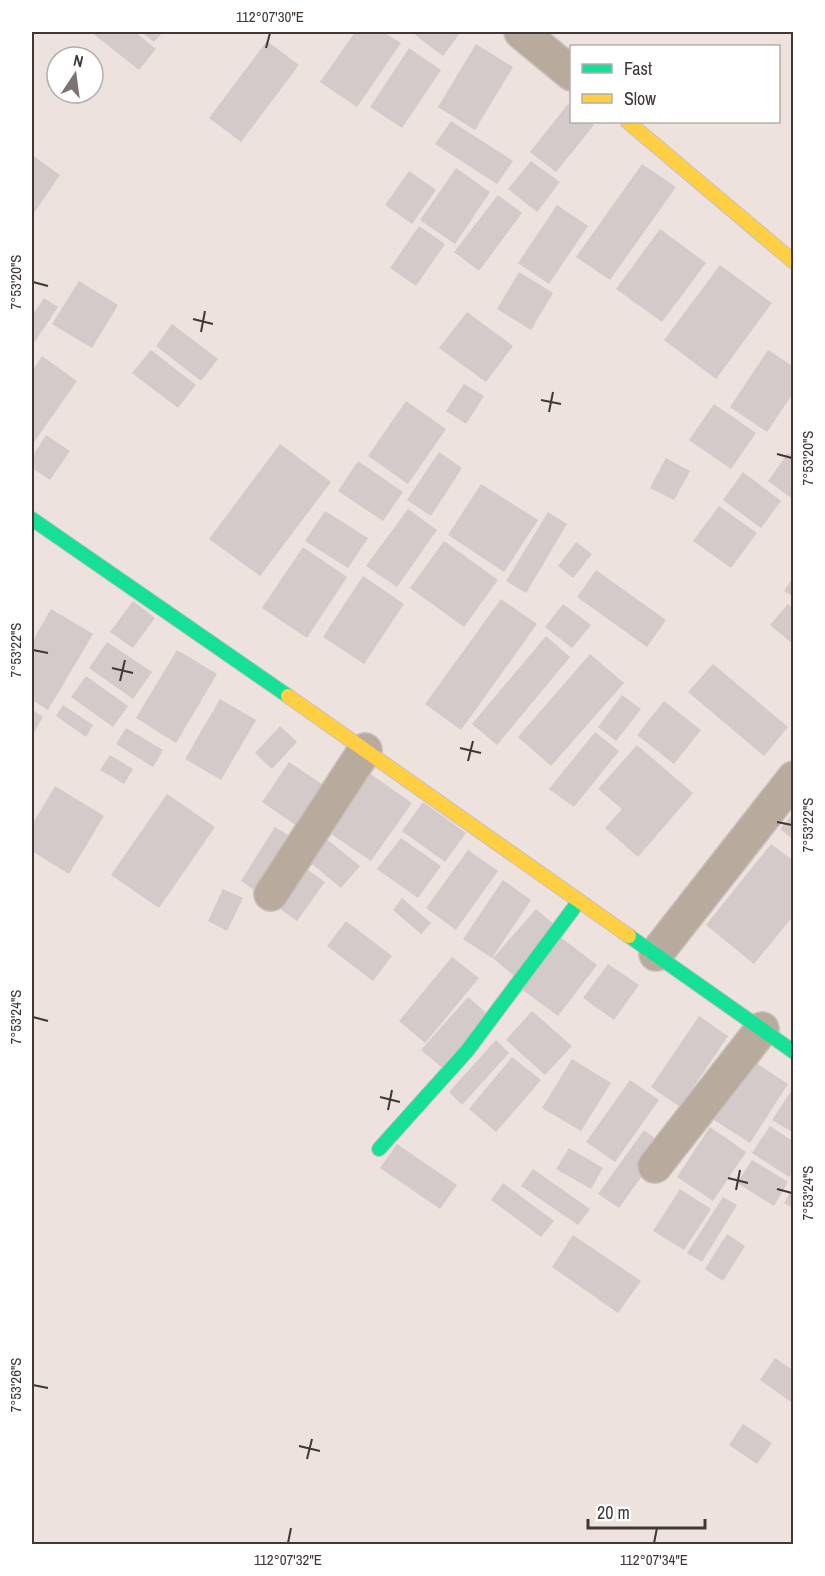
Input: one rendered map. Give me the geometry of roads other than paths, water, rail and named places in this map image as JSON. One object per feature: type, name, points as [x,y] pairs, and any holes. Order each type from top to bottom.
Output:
[{"type":"street","points":[[521,32],[570,72]]},
{"type":"street","points":[[629,123],[794,262]]},
{"type":"street","points":[[32,519],[182,621],[794,1052]]},
{"type":"street","points":[[271,894],[365,750]]},
{"type":"street","points":[[656,954],[794,778]]},
{"type":"street","points":[[379,1149],[468,1051],[579,901]]},
{"type":"street","points":[[655,1166],[762,1029]]}]
